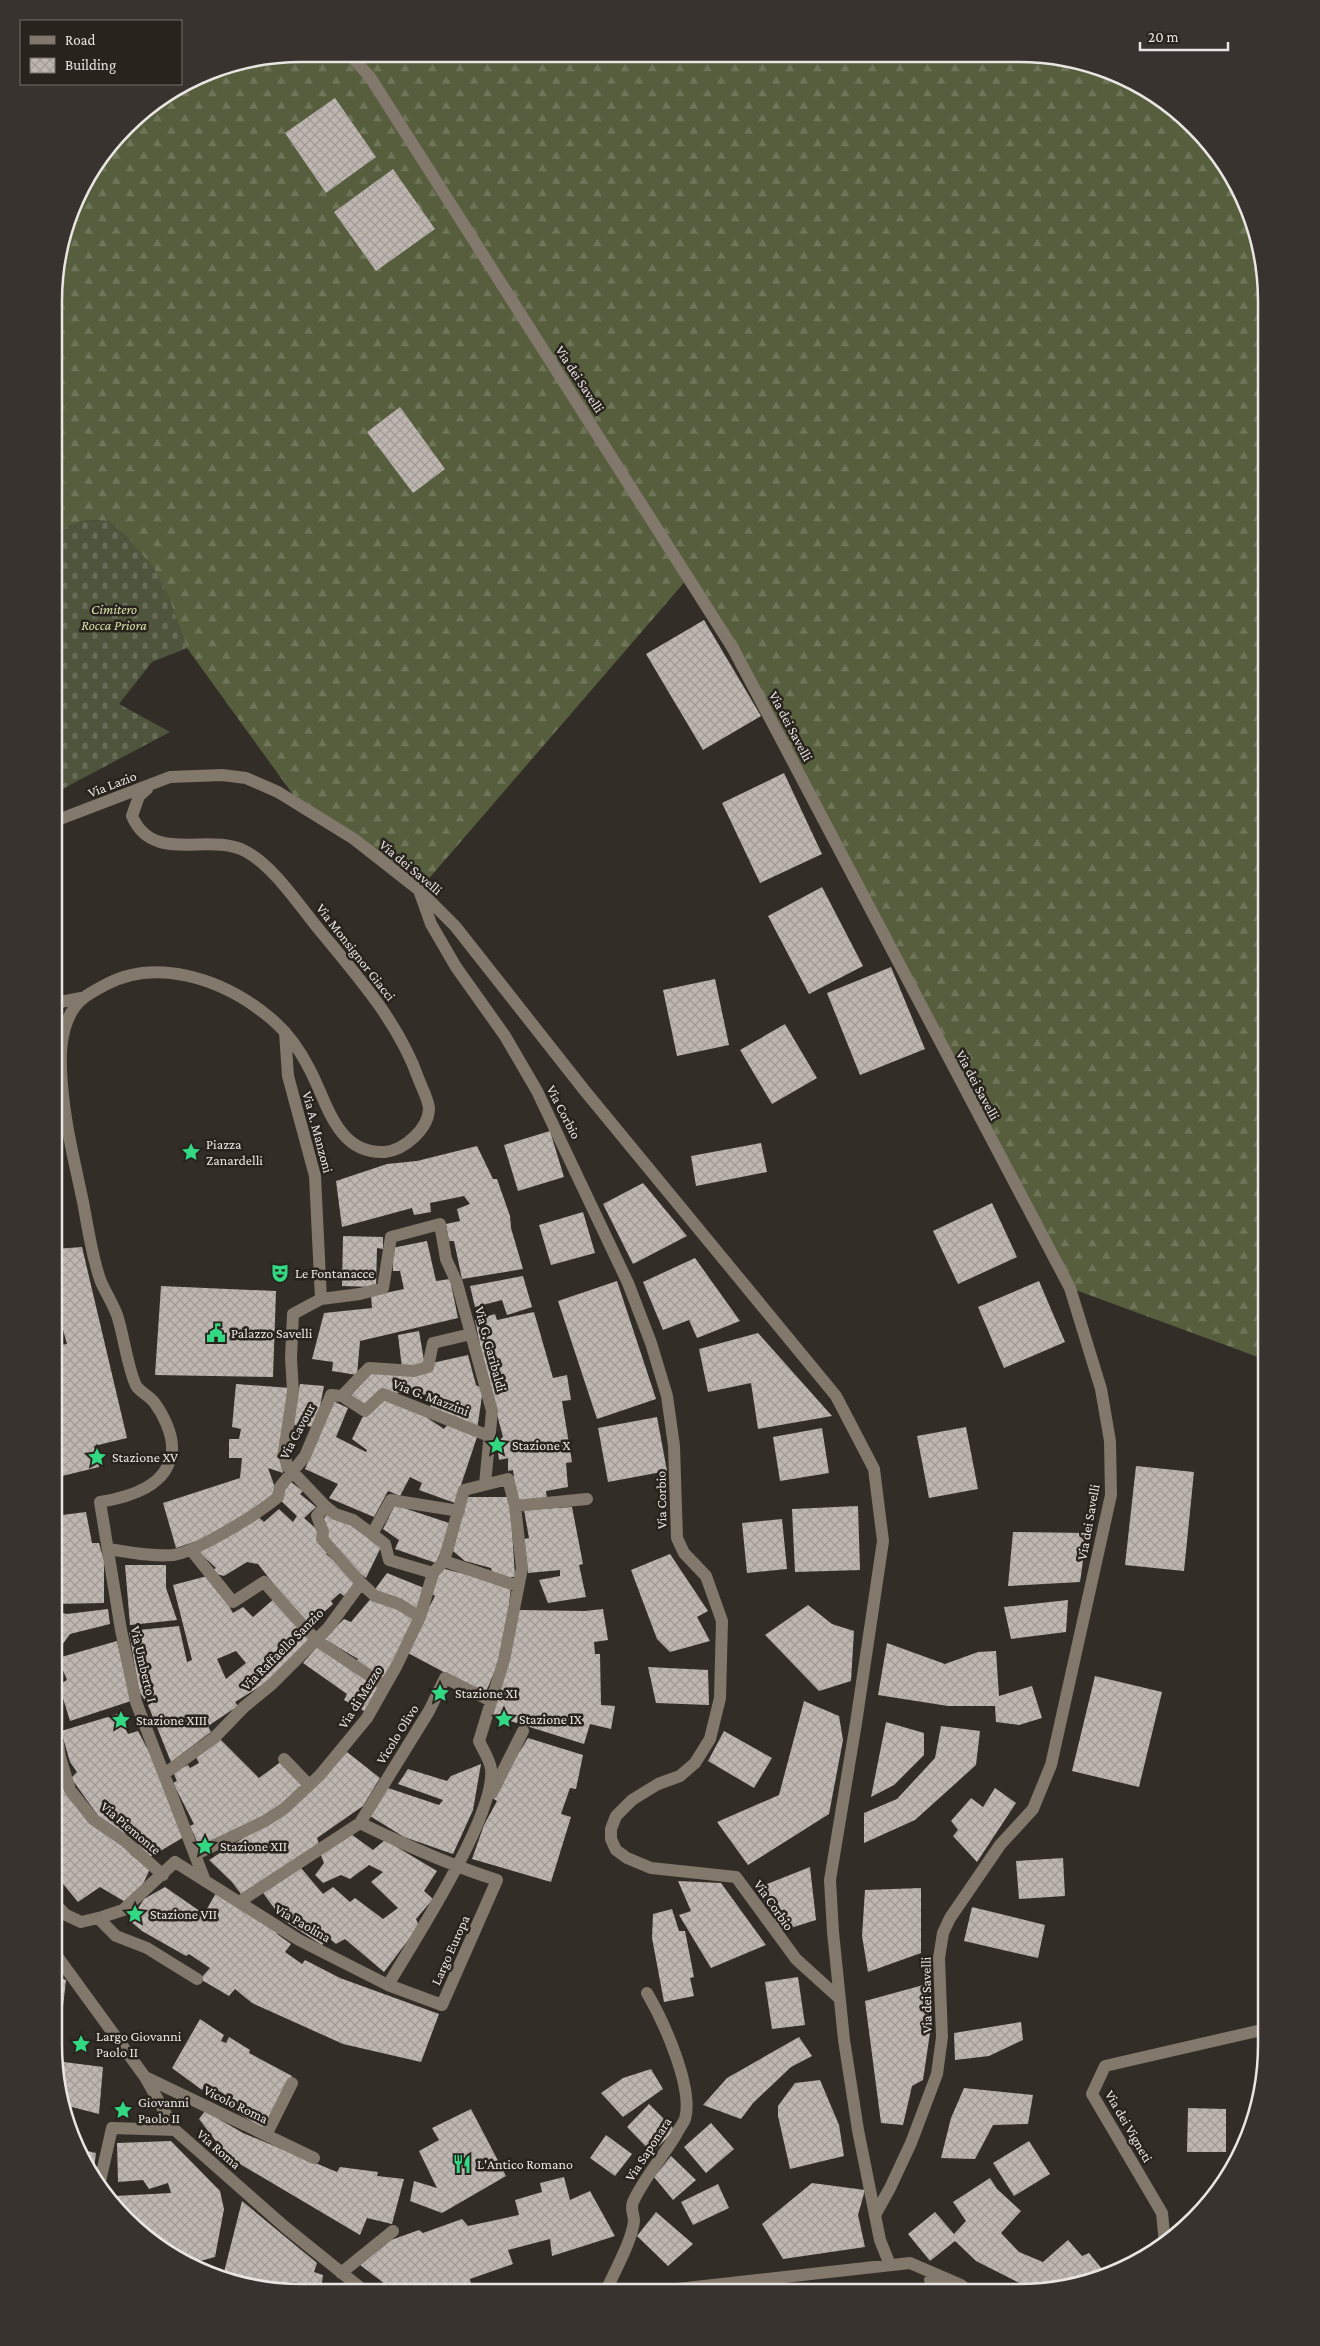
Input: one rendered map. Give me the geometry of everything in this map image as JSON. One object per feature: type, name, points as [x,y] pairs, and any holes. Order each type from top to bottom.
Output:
[{"type":"street","name":"Via dei Savelli","points":[[356,62],[370,77],[734,650],[1070,1288],[1101,1389],[1110,1441],[1111,1494],[1051,1765],[1033,1809],[1000,1845],[950,1918],[943,1933],[938,1966],[942,2037],[936,2074],[911,2142],[890,2188],[875,2215]]},
{"type":"street","name":"Via dei Savelli","points":[[151,785],[170,777],[222,775],[246,778],[278,792],[331,824],[419,890],[455,926],[591,1099],[836,1396],[874,1469],[883,1541],[830,1880],[839,1998],[858,2130],[880,2240],[890,2265]]},
{"type":"street","name":"Via Lazio","points":[[63,818],[151,785]]},
{"type":"street","name":"Via Monsignor Giacci","points":[[63,1030],[71,1013],[82,998],[116,979],[140,973],[184,974],[222,988],[263,1011],[285,1032],[310,1070],[332,1120],[347,1138],[368,1150],[385,1152],[401,1147],[417,1134],[426,1121],[429,1107],[416,1070],[402,1044],[366,986],[288,890],[244,850],[228,846],[162,844],[150,839],[136,824],[132,816],[139,796],[151,785]]},
{"type":"street","name":"Via Corbio","points":[[419,890],[430,924],[456,966],[505,1036],[537,1091],[628,1283],[651,1343],[667,1396],[674,1446],[677,1538],[684,1553],[706,1576],[722,1621],[720,1698],[710,1739],[695,1763],[680,1776],[658,1784],[632,1800],[616,1816],[611,1829],[611,1839],[616,1850],[651,1868],[736,1877],[796,1959],[839,1998]]},
{"type":"street","points":[[63,1002],[82,998]]},
{"type":"street","name":"Via A. Manzoni","points":[[285,1032],[288,1076],[315,1176],[321,1299]]},
{"type":"street","name":"Via Monsignor Giacci","points":[[63,1093],[83,1203],[100,1279],[117,1312],[136,1385],[154,1402],[166,1423],[171,1437],[171,1456],[158,1479],[144,1490],[122,1499],[100,1502]]},
{"type":"street","name":"Via G. Garibaldi","points":[[321,1299],[360,1294],[383,1288],[391,1237],[440,1224],[446,1259],[457,1283],[492,1411],[485,1484]]},
{"type":"street","points":[[321,1299],[293,1314],[291,1358],[293,1392],[284,1452],[287,1466],[325,1506],[336,1514],[353,1520],[385,1544],[389,1560],[433,1573]]},
{"type":"street","name":"Via Cavour","points":[[292,1473],[305,1456],[331,1396],[342,1396],[369,1368],[414,1371],[428,1368],[433,1343],[471,1334]]},
{"type":"street","name":"Via G. Mazzini","points":[[342,1396],[365,1411],[383,1394],[489,1436]]},
{"type":"street","points":[[108,1549],[151,1555],[174,1555],[191,1550],[278,1497],[280,1487],[292,1473]]},
{"type":"street","points":[[485,1484],[508,1480],[515,1506],[522,1568],[504,1660],[479,1741],[491,1768],[486,1807]]},
{"type":"street","name":"Via di Mezzo","points":[[196,1854],[265,1821],[285,1808],[320,1775],[362,1725],[385,1686],[420,1617],[433,1573],[444,1561],[464,1490],[485,1484]]},
{"type":"street","points":[[515,1506],[587,1499]]},
{"type":"street","points":[[372,1534],[392,1500],[459,1510]]},
{"type":"street","name":"Via Umberto I","points":[[100,1502],[136,1702],[205,1881]]},
{"type":"street","points":[[325,1506],[316,1516],[323,1532],[322,1539],[361,1583],[376,1596],[399,1604],[420,1617]]},
{"type":"street","points":[[191,1550],[233,1602],[264,1582],[316,1640],[385,1686]]},
{"type":"street","points":[[444,1561],[518,1586]]},
{"type":"street","name":"Via Raffaello Sanzio","points":[[164,1774],[214,1738],[244,1707],[272,1684],[316,1640],[361,1583]]},
{"type":"street","name":"Vicolo Olivo","points":[[239,1902],[360,1823],[430,1710],[445,1678],[491,1701]]},
{"type":"street","points":[[388,1985],[456,1867],[523,1731]]},
{"type":"street","points":[[284,1759],[310,1785]]},
{"type":"street","name":"Via Piemonte","points":[[63,1767],[70,1790],[93,1819],[125,1841],[163,1875]]},
{"type":"street","points":[[360,1823],[456,1867]]},
{"type":"street","name":"Via Paolina","points":[[163,1875],[175,1862],[299,1940],[388,1985]]},
{"type":"street","name":"Largo Europa","points":[[388,1985],[442,2005],[498,1880],[456,1867]]},
{"type":"street","points":[[63,1912],[81,1922],[123,1910],[163,1875]]},
{"type":"street","points":[[98,1918],[116,1936],[147,1948],[197,1979]]},
{"type":"street","name":"Via Roma","points":[[63,1967],[145,2077],[175,2130],[355,2284]]},
{"type":"street","name":"Via Saponara","points":[[609,2284],[624,2252],[634,2220],[631,2206],[638,2190],[668,2149],[685,2119],[684,2090],[675,2052],[659,2014],[647,1993]]},
{"type":"street","name":"Via dei Vigneti","points":[[1164,2234],[1162,2213],[1092,2094],[1105,2066],[1258,2031]]},
{"type":"street","name":"Vicolo Roma","points":[[145,2077],[314,2158]]},
{"type":"street","points":[[266,2136],[292,2083]]},
{"type":"street","points":[[102,2175],[112,2128],[175,2130]]},
{"type":"street","points":[[341,2273],[394,2231]]},
{"type":"street","points":[[721,2284],[910,2264],[959,2284]]},
{"type":"street","points":[[890,2265],[919,2273],[938,2284]]},
{"type":"green space","points":[[302,62],[1018,62],[1065,67],[1095,75],[1124,87],[1164,112],[1208,156],[1233,196],[1245,225],[1253,255],[1257,286],[1258,1357],[1070,1288],[688,578],[419,890],[302,807],[187,648],[168,596],[128,538],[108,521],[88,520],[63,528],[63,286],[67,255],[75,225],[87,196],[103,169],[122,144],[144,122],[182,95],[225,75],[255,67]]},
{"type":"green space","name":"Cimitero Rocca Priora","points":[[88,520],[108,521],[128,538],[154,568],[168,596],[187,648],[152,662],[119,704],[170,732],[63,789],[63,528]]},
{"type":"building","points":[[335,98],[376,157],[326,193],[285,133]]},
{"type":"building","points":[[393,169],[435,229],[376,271],[334,212]]},
{"type":"building","points":[[400,407],[445,469],[413,493],[367,432]]},
{"type":"building","points":[[704,620],[761,716],[703,750],[646,654]]},
{"type":"building","points":[[784,773],[822,854],[760,883],[722,803]]},
{"type":"building","points":[[822,887],[863,966],[809,994],[768,916]]},
{"type":"building","points":[[891,967],[925,1049],[860,1075],[827,993]]},
{"type":"building","points":[[715,979],[729,1045],[677,1056],[663,990]]},
{"type":"building","points":[[785,1024],[817,1078],[772,1104],[740,1050]]},
{"type":"building","points":[[550,1131],[564,1177],[518,1191],[504,1145]]},
{"type":"building","points":[[761,1143],[767,1172],[696,1186],[691,1156]]},
{"type":"building","points":[[477,1146],[493,1179],[497,1179],[510,1216],[511,1228],[523,1269],[462,1279],[454,1241],[449,1241],[446,1224],[460,1221],[457,1209],[470,1204],[464,1196],[430,1203],[431,1212],[414,1215],[412,1208],[342,1227],[336,1181],[387,1164],[417,1161]]},
{"type":"building","points":[[643,1183],[687,1236],[633,1264],[603,1204]]},
{"type":"building","points":[[992,1203],[1017,1257],[958,1284],[933,1231]]},
{"type":"building","points":[[583,1212],[595,1253],[551,1265],[539,1225]]},
{"type":"building","points":[[343,1236],[383,1237],[383,1249],[377,1248],[376,1287],[342,1286]]},
{"type":"building","points":[[427,1241],[436,1281],[450,1279],[458,1318],[360,1341],[357,1375],[332,1371],[333,1362],[312,1359],[324,1313],[372,1308],[371,1296],[404,1289],[400,1271],[393,1271],[392,1248]]},
{"type":"building","points":[[82,1247],[127,1438],[94,1446],[99,1467],[63,1476],[63,1345],[67,1344],[63,1330],[63,1248]]},
{"type":"building","points":[[695,1258],[740,1321],[697,1338],[689,1320],[663,1330],[643,1282]]},
{"type":"building","points":[[523,1276],[532,1307],[507,1315],[502,1300],[475,1307],[470,1286]]},
{"type":"building","points":[[617,1281],[656,1399],[597,1419],[558,1301]]},
{"type":"building","points":[[1039,1281],[1065,1342],[1004,1368],[978,1307]]},
{"type":"building","name":"Palazzo Savelli","points":[[161,1286],[276,1291],[273,1377],[155,1375]]},
{"type":"building","points":[[534,1312],[553,1378],[567,1375],[571,1400],[562,1401],[572,1462],[566,1463],[568,1487],[546,1491],[547,1499],[517,1502],[513,1470],[508,1471],[508,1458],[499,1460],[497,1442],[503,1437],[484,1365],[475,1320],[495,1314],[497,1320]]},
{"type":"building","points":[[419,1331],[425,1366],[402,1368],[398,1335]]},
{"type":"building","points":[[758,1333],[832,1416],[758,1429],[751,1383],[708,1392],[699,1349]]},
{"type":"building","points":[[468,1355],[476,1385],[483,1389],[477,1430],[430,1407],[433,1395],[382,1392],[366,1408],[349,1399],[368,1372],[432,1363]]},
{"type":"building","points":[[236,1384],[290,1388],[277,1457],[282,1461],[283,1473],[268,1468],[278,1496],[200,1540],[176,1548],[163,1503],[240,1478],[242,1458],[229,1458],[229,1439],[239,1439],[241,1429],[232,1427]]},
{"type":"building","points":[[300,1384],[324,1386],[316,1427],[292,1425]]},
{"type":"building","points":[[383,1395],[426,1417],[444,1429],[448,1424],[478,1434],[455,1503],[419,1490],[422,1483],[410,1477],[400,1496],[388,1491],[374,1517],[329,1498],[338,1484],[305,1469],[333,1401],[348,1408],[336,1437],[366,1452],[367,1450],[352,1439],[362,1418]]},
{"type":"building","points":[[657,1417],[667,1471],[608,1482],[598,1428]]},
{"type":"building","points":[[966,1427],[978,1489],[929,1498],[917,1436]]},
{"type":"building","points":[[822,1428],[829,1473],[780,1481],[773,1437]]},
{"type":"building","points":[[1136,1466],[1194,1472],[1184,1571],[1125,1565]]},
{"type":"building","points":[[287,1479],[303,1491],[300,1494],[316,1507],[304,1518],[321,1533],[330,1550],[326,1554],[354,1578],[356,1585],[344,1596],[340,1593],[331,1601],[333,1604],[307,1627],[258,1564],[247,1562],[224,1576],[217,1574],[213,1570],[216,1568],[198,1551],[255,1514],[264,1522],[279,1509],[293,1522],[297,1516],[278,1498]]},
{"type":"building","points":[[467,1497],[510,1497],[515,1577],[494,1577],[491,1568],[465,1561],[453,1551]]},
{"type":"building","points":[[395,1505],[452,1524],[436,1563],[395,1549],[399,1540],[383,1529]]},
{"type":"building","points":[[858,1506],[860,1570],[795,1572],[792,1509]]},
{"type":"building","points":[[572,1507],[583,1564],[579,1565],[586,1597],[548,1603],[539,1580],[560,1576],[560,1570],[528,1573],[524,1539],[529,1538],[524,1510]]},
{"type":"building","points":[[86,1512],[92,1543],[99,1543],[104,1561],[104,1603],[63,1604],[63,1515]]},
{"type":"building","points":[[326,1515],[342,1518],[382,1545],[366,1578],[340,1558],[321,1524]]},
{"type":"building","points":[[782,1519],[787,1569],[747,1573],[742,1523]]},
{"type":"building","points":[[1013,1532],[1087,1533],[1080,1582],[1008,1586]]},
{"type":"building","points":[[670,1554],[708,1611],[697,1617],[710,1641],[670,1652],[657,1639],[631,1570]]},
{"type":"building","points":[[125,1565],[166,1565],[166,1588],[177,1620],[130,1625]]},
{"type":"building","points":[[441,1568],[511,1586],[507,1625],[500,1659],[485,1694],[406,1652],[435,1596],[432,1594]]},
{"type":"building","points":[[387,1573],[424,1588],[418,1610],[373,1592]]},
{"type":"building","points":[[211,1575],[233,1613],[243,1607],[253,1617],[275,1598],[310,1641],[267,1682],[235,1702],[238,1706],[208,1726],[211,1732],[171,1762],[148,1705],[139,1691],[129,1631],[179,1626],[187,1662],[192,1660],[173,1585]],"holes":[[[236,1651],[246,1663],[226,1679],[217,1659]]]},
{"type":"building","points":[[373,1596],[414,1619],[385,1681],[356,1663],[358,1659],[324,1639],[344,1619],[351,1622]]},
{"type":"building","points":[[1068,1600],[1066,1632],[1011,1639],[1004,1607]]},
{"type":"building","points":[[808,1605],[832,1624],[854,1631],[851,1681],[819,1691],[765,1635]]},
{"type":"building","points":[[108,1609],[110,1624],[70,1634],[63,1644],[63,1613]]},
{"type":"building","points":[[603,1609],[608,1640],[594,1642],[595,1654],[600,1654],[601,1705],[615,1706],[611,1729],[590,1724],[584,1744],[491,1715],[519,1610],[585,1611]]},
{"type":"building","points":[[117,1641],[131,1701],[70,1721],[63,1698],[63,1682],[67,1680],[63,1670],[63,1657]]},
{"type":"building","points":[[887,1643],[945,1664],[978,1652],[996,1651],[999,1696],[1032,1686],[1042,1718],[1019,1725],[996,1722],[995,1706],[948,1706],[878,1695]]},
{"type":"building","points":[[318,1646],[381,1688],[366,1712],[344,1700],[347,1694],[303,1663]]},
{"type":"building","points":[[648,1667],[708,1670],[709,1705],[656,1703]]},
{"type":"building","points":[[1095,1676],[1162,1692],[1139,1787],[1072,1771]]},
{"type":"building","points":[[804,1701],[839,1716],[843,1740],[829,1814],[748,1865],[717,1822],[779,1795]]},
{"type":"building","points":[[118,1714],[128,1734],[138,1731],[156,1765],[184,1837],[150,1857],[127,1832],[124,1835],[99,1817],[71,1778],[77,1772],[70,1762],[63,1738],[63,1730]]},
{"type":"building","points":[[886,1722],[924,1733],[924,1755],[894,1785],[871,1797]]},
{"type":"building","points":[[941,1726],[980,1731],[976,1765],[915,1820],[864,1843],[864,1813],[897,1799],[935,1758]]},
{"type":"building","points":[[724,1731],[772,1758],[754,1788],[708,1761]]},
{"type":"building","points":[[528,1738],[583,1755],[576,1789],[570,1788],[561,1814],[571,1817],[551,1882],[472,1859],[484,1825],[497,1801],[491,1797]]},
{"type":"building","points":[[220,1739],[259,1778],[282,1761],[304,1785],[280,1806],[235,1835],[200,1848],[190,1826],[194,1824],[173,1783],[177,1781],[173,1772],[188,1765],[190,1768],[199,1763],[195,1755]]},
{"type":"building","points":[[347,1752],[380,1778],[363,1806],[317,1838],[319,1844],[241,1894],[232,1882],[209,1860],[248,1835]]},
{"type":"building","points":[[481,1764],[473,1810],[453,1854],[404,1837],[370,1816],[388,1788],[439,1805],[443,1800],[398,1784],[408,1769],[447,1781],[451,1776]]},
{"type":"building","points":[[63,1783],[67,1792],[131,1851],[130,1854],[150,1869],[143,1884],[127,1903],[100,1887],[78,1902],[63,1884]]},
{"type":"building","points":[[995,1788],[1016,1803],[977,1862],[953,1836],[958,1830],[951,1821],[971,1798],[983,1807]]},
{"type":"building","points":[[348,1832],[373,1850],[385,1840],[437,1871],[424,1891],[433,1899],[416,1919],[419,1926],[384,1972],[345,1939],[336,1944],[329,1938],[322,1945],[283,1920],[263,1893],[301,1868],[323,1894],[333,1887],[350,1902],[355,1898],[383,1919],[398,1908],[371,1882],[383,1872],[369,1865],[350,1879],[341,1875],[323,1883],[315,1875],[324,1863],[320,1853]]},
{"type":"building","points":[[1063,1858],[1065,1896],[1019,1899],[1016,1861]]},
{"type":"building","points":[[810,1867],[816,1920],[781,1931],[757,1888]]},
{"type":"building","points":[[678,1881],[721,1883],[766,1945],[711,1968],[679,1915],[691,1911]]},
{"type":"building","points":[[165,1887],[204,1914],[216,1893],[279,1931],[277,1934],[291,1944],[285,1952],[302,1964],[305,1960],[340,1978],[439,2014],[421,2062],[343,2044],[252,2003],[235,1989],[229,1996],[200,1979],[210,1968],[189,1954],[186,1956],[142,1931],[130,1921],[144,1899]]},
{"type":"building","points":[[921,1888],[921,1953],[868,1972],[862,1936],[865,1890]]},
{"type":"building","points":[[972,1907],[1045,1925],[1038,1958],[964,1941]]},
{"type":"building","points":[[672,1909],[679,1931],[685,1931],[694,1977],[690,1978],[694,1996],[664,2002],[652,1938],[653,1914]]},
{"type":"building","points":[[798,1977],[805,2025],[772,2029],[765,1982]]},
{"type":"building","points":[[63,1979],[66,1980],[63,2007]]},
{"type":"building","points":[[927,1984],[930,2033],[923,2080],[912,2086],[903,2125],[881,2123],[865,2001]]},
{"type":"building","points":[[200,2019],[224,2035],[221,2041],[226,2043],[229,2037],[250,2050],[249,2053],[292,2076],[266,2130],[220,2102],[224,2094],[206,2083],[202,2090],[172,2068]]},
{"type":"building","points":[[1021,2022],[1023,2040],[989,2056],[955,2060],[954,2033]]},
{"type":"building","points":[[799,2037],[812,2056],[791,2067],[753,2103],[741,2119],[703,2105],[727,2078]]},
{"type":"building","points":[[64,2062],[103,2067],[99,2114],[71,2107]]},
{"type":"building","points":[[651,2069],[663,2089],[623,2117],[601,2093],[623,2078]]},
{"type":"building","points":[[820,2080],[839,2125],[844,2156],[790,2169],[778,2116],[778,2106],[795,2083]]},
{"type":"building","points":[[964,2088],[1033,2095],[1028,2124],[993,2125],[975,2159],[941,2158],[951,2118]]},
{"type":"building","points":[[649,2104],[675,2130],[652,2153],[627,2127]]},
{"type":"building","points":[[1188,2108],[1226,2109],[1226,2152],[1187,2152]]},
{"type":"building","name":"L'Antico Romano","points":[[471,2109],[506,2176],[442,2213],[410,2201],[414,2181],[437,2188],[419,2151],[439,2140],[432,2128]]},
{"type":"building","points":[[205,2111],[243,2133],[337,2172],[340,2167],[378,2172],[377,2176],[404,2179],[392,2224],[367,2218],[360,2235],[228,2157],[199,2119]]},
{"type":"building","points":[[711,2123],[734,2149],[706,2173],[684,2147]]},
{"type":"building","points":[[606,2135],[632,2154],[615,2176],[590,2158]]},
{"type":"building","points":[[171,2141],[220,2191],[224,2209],[215,2257],[200,2261],[182,2251],[156,2234],[122,2202],[117,2196],[171,2193],[168,2183],[149,2189],[143,2180],[118,2182],[117,2143]]},
{"type":"building","points":[[1029,2141],[1050,2174],[1014,2196],[993,2163]]},
{"type":"building","points":[[88,2151],[96,2153],[95,2163]]},
{"type":"building","points":[[671,2156],[696,2180],[673,2200],[654,2177]]},
{"type":"building","points":[[564,2177],[570,2200],[590,2191],[615,2236],[552,2256],[550,2239],[508,2250],[513,2264],[470,2279],[471,2284],[385,2284],[360,2265],[391,2240],[419,2230],[423,2233],[462,2219],[468,2226],[519,2215],[515,2200],[542,2192],[540,2183]]},
{"type":"building","points":[[990,2178],[997,2189],[1021,2211],[1001,2233],[1019,2252],[1043,2262],[1068,2240],[1082,2256],[1089,2253],[1102,2268],[1065,2279],[1021,2284],[976,2261],[955,2241],[930,2261],[908,2234],[935,2212],[954,2234],[966,2221],[953,2202]]},
{"type":"building","points":[[812,2183],[865,2190],[858,2215],[865,2247],[783,2259],[762,2224]]},
{"type":"building","points":[[718,2184],[729,2208],[693,2225],[681,2202]]},
{"type":"building","points":[[242,2201],[317,2263],[314,2272],[323,2275],[322,2284],[302,2284],[255,2279],[224,2271]]},
{"type":"building","points":[[656,2212],[693,2244],[668,2266],[637,2236]]},
{"type":"place","name":"Piazza Zanardelli","points":[[191,1152]]},
{"type":"place","name":"Le Fontanacce","points":[[280,1273]]},
{"type":"place","name":"Palazzo Savelli","points":[[216,1333]]},
{"type":"place","name":"Stazione X","points":[[497,1445]]},
{"type":"place","name":"Stazione XV","points":[[97,1457]]},
{"type":"place","name":"Stazione XI","points":[[440,1693]]},
{"type":"place","name":"Stazione IX","points":[[504,1719]]},
{"type":"place","name":"Stazione XIII","points":[[121,1720]]},
{"type":"place","name":"Stazione XII","points":[[205,1846]]},
{"type":"place","name":"Stazione VII","points":[[135,1914]]},
{"type":"place","name":"Largo Giovanni Paolo II","points":[[81,2044]]},
{"type":"place","name":"Giovanni Paolo II","points":[[123,2110]]},
{"type":"place","name":"L'Antico Romano","points":[[462,2164]]}]
